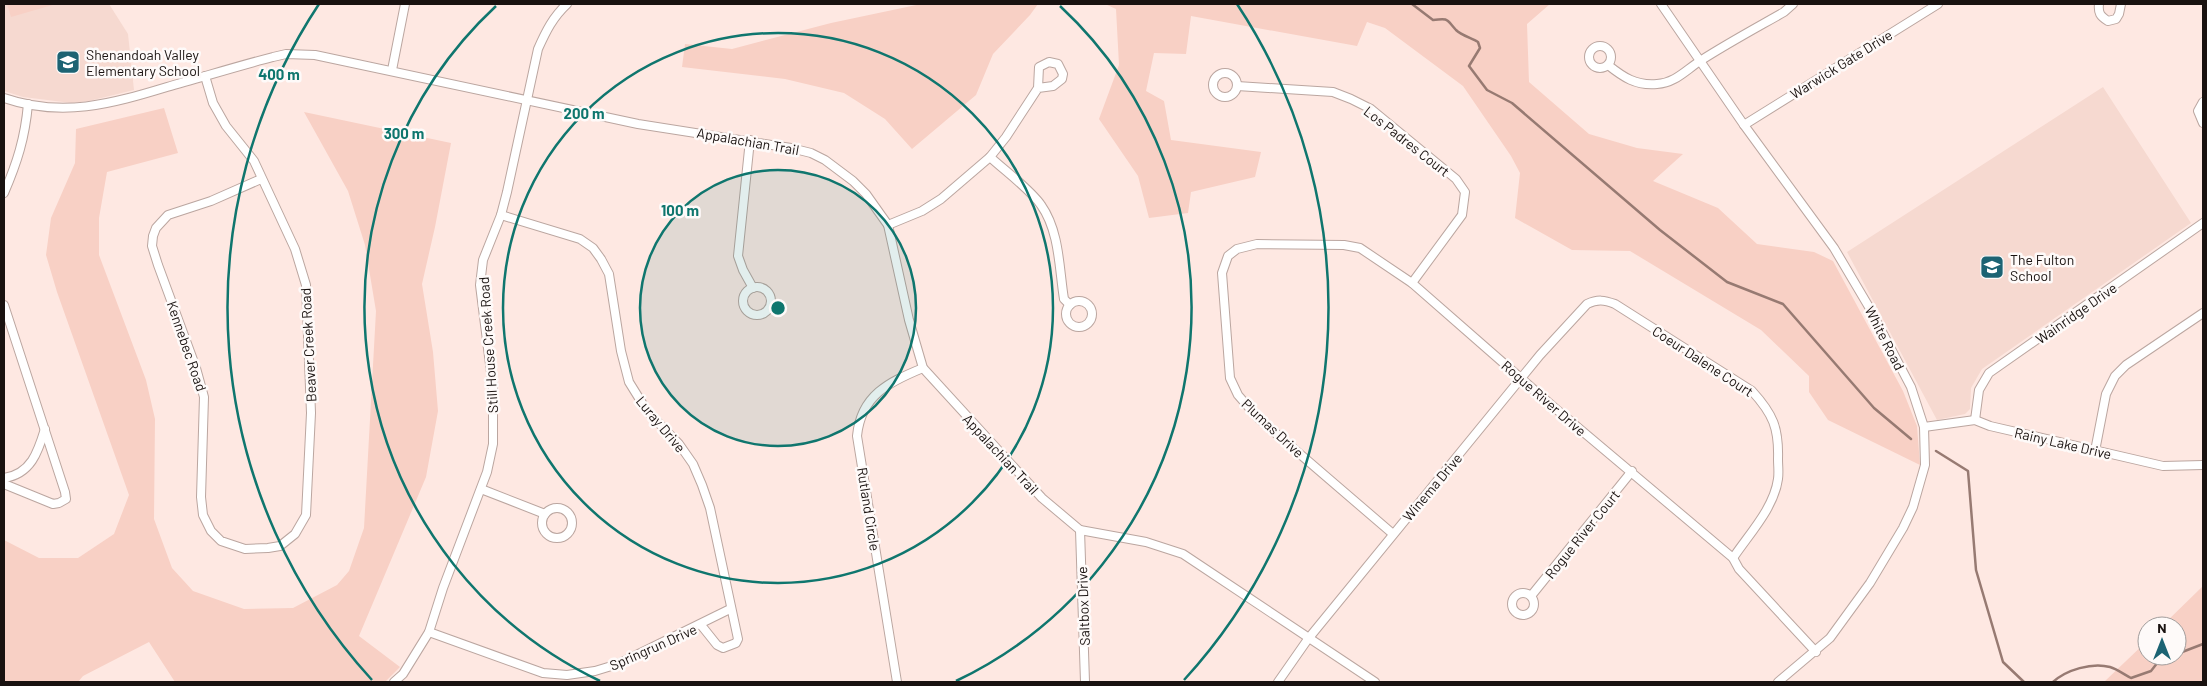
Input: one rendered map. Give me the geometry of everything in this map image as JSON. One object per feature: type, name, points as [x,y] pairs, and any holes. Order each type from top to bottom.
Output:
[{"type":"street","points":[[392,70],[405,4]]},
{"type":"street","name":"Still House Creek Road","points":[[394,682],[403,674],[429,632],[481,489],[493,444],[493,388],[480,285],[483,260],[501,215],[538,49],[546,29],[557,14],[568,4]]},
{"type":"street","name":"White Road","points":[[1661,4],[1744,125],[1834,248],[1853,279],[1910,387],[1924,428],[1925,465],[1913,507],[1903,528],[1865,590],[1830,638],[1816,652],[1778,682]]},
{"type":"street","points":[[1608,65],[1624,78],[1636,83],[1658,84],[1676,78],[1700,61],[1784,12],[1793,4]]},
{"type":"street","name":"Warwick Gate Drive","points":[[1744,125],[1938,4]]},
{"type":"street","points":[[2099,4],[2098,10],[2102,17],[2108,21],[2116,19],[2120,14],[2121,4]]},
{"type":"street","name":"Appalachian Trail","points":[[4,98],[28,104],[63,108],[105,105],[273,56],[315,54],[638,124],[750,140],[811,153],[825,160],[853,181],[878,209],[888,225],[908,320],[923,368],[1042,498],[1080,530],[1146,542],[1183,554],[1374,682]]},
{"type":"street","name":"Beaver Creek Road","points":[[205,76],[213,103],[226,126],[254,161],[295,249],[306,285],[311,413],[306,514],[302,525],[290,540],[280,546],[259,549]]},
{"type":"street","name":"Los Padres Court","points":[[1237,86],[1333,92],[1371,109],[1456,179],[1465,192],[1462,215],[1412,283]]},
{"type":"street","points":[[888,225],[922,211],[942,199],[990,157],[1006,137],[1038,88]]},
{"type":"street","points":[[2203,102],[2198,111],[2203,122]]},
{"type":"street","points":[[4,193],[19,156],[26,128],[28,104]]},
{"type":"street","points":[[750,140],[738,256],[753,288]]},
{"type":"street","points":[[990,157],[1040,203],[1046,213],[1057,245],[1064,300],[1070,305]]},
{"type":"street","name":"Kennebec Road","points":[[259,549],[245,549],[221,541],[211,531],[203,516],[201,496],[204,397],[196,368],[152,246],[156,228],[168,215],[211,201],[262,179]]},
{"type":"street","name":"Luray Drive","points":[[501,215],[580,239],[593,248],[609,274],[621,351],[630,382],[637,398],[679,444],[693,464],[710,508],[730,609],[737,630],[736,643],[723,648],[717,645],[701,625]]},
{"type":"street","name":"Wainridge Drive","points":[[1975,420],[1979,390],[1990,373],[2203,223]]},
{"type":"street","name":"Rogue River Drive","points":[[1228,256],[1236,249],[1257,244],[1344,245],[1360,248],[1412,283],[1733,558],[1740,569],[1816,652]]},
{"type":"street","name":"Plumas Drive","points":[[1228,256],[1222,272],[1226,331],[1230,378],[1238,395],[1258,418],[1393,534]]},
{"type":"street","name":"Winema Drive","points":[[1278,682],[1308,639],[1540,355],[1587,304],[1596,300]]},
{"type":"street","name":"Coeur Dalene Court","points":[[1596,300],[1605,300],[1615,304],[1752,391],[1762,402],[1777,427],[1779,443],[1778,479],[1773,496],[1764,513],[1733,558]]},
{"type":"street","points":[[4,305],[66,492],[66,499],[60,503],[53,504],[4,484]]},
{"type":"street","points":[[2095,451],[2106,394],[2115,376],[2126,365],[2203,313]]},
{"type":"street","name":"Rutland Circle","points":[[897,682],[857,436],[858,423],[864,409],[874,397],[894,380],[923,368]]},
{"type":"street","name":"Rainy Lake Drive","points":[[1924,428],[1975,420],[1990,426],[2163,466],[2203,465]]},
{"type":"street","points":[[4,478],[21,472],[30,463],[38,453],[45,429]]},
{"type":"street","name":"Rogue River Court","points":[[1531,596],[1632,472]]},
{"type":"street","points":[[481,489],[544,514]]},
{"type":"street","points":[[553,508],[566,511],[572,520],[572,525],[567,534],[558,538],[546,534],[542,524],[544,514],[553,508]]},
{"type":"street","name":"Saltbox Drive","points":[[1080,530],[1085,682]]},
{"type":"street","name":"Springrun Drive","points":[[429,632],[544,673],[567,675],[595,672],[618,664],[701,625],[730,609]]},
{"type":"shaded area","name":"Shenandoah Valley Elementary School","points":[[4,4],[109,4],[128,34],[134,90],[89,101],[71,103],[23,97],[4,91]]},
{"type":"shaded area","points":[[7,4],[56,4],[11,17]]},
{"type":"shaded area","points":[[921,4],[1038,4],[993,54],[976,95],[912,149],[885,119],[844,93],[785,79],[682,67],[685,44],[732,49],[831,23]]},
{"type":"shaded area","points":[[1105,4],[1550,4],[1527,24],[1529,82],[1589,134],[1637,148],[1683,154],[1653,181],[1718,208],[1757,244],[1814,252],[1833,261],[1903,391],[1917,426],[1920,465],[1828,420],[1809,392],[1809,376],[1761,330],[1630,251],[1572,250],[1515,218],[1520,173],[1511,156],[1463,86],[1385,28],[1367,22],[1357,46],[1191,16],[1186,54],[1154,53],[1146,91],[1164,101],[1171,140],[1261,152],[1255,177],[1191,192],[1188,213],[1149,218],[1138,176],[1099,119],[1119,65],[1116,9]]},
{"type":"shaded area","name":"The Fulton School","points":[[2103,87],[2191,223],[1982,369],[1971,388],[1970,409],[1965,414],[1937,420],[1847,252]]},
{"type":"shaded area","points":[[164,108],[178,153],[107,172],[99,218],[99,255],[146,380],[155,419],[154,519],[172,568],[193,591],[244,609],[293,608],[337,585],[349,571],[364,528],[376,311],[365,245],[348,191],[304,112],[451,143],[422,284],[433,352],[438,411],[426,477],[359,636],[400,667],[385,682],[175,682],[149,642],[83,676],[78,682],[4,682],[4,540],[39,558],[78,558],[114,534],[129,495],[57,292],[46,255],[51,218],[75,163],[76,129]]},
{"type":"shaded area","points":[[2203,586],[2203,682],[2104,682],[2137,651],[2137,666],[2187,666],[2187,616],[2172,616]]},
{"type":"waterway","points":[[1412,4],[1433,20],[1447,20],[1458,32],[1478,42],[1480,48],[1469,66],[1487,90],[1512,103],[1660,230],[1727,282],[1783,304],[1874,408],[1911,439]]},
{"type":"waterway","points":[[1936,451],[1968,471],[1976,570],[2003,662],[2024,682]]},
{"type":"waterway","points":[[2187,650],[2203,644]]},
{"type":"waterway","points":[[2053,682],[2065,674],[2087,666],[2113,668],[2131,678],[2151,671],[2155,666]]},
{"type":"place","name":"Shenandoah Valley Elementary School","points":[[68,62]]},
{"type":"place","name":"The Fulton School","points":[[1992,267]]}]
